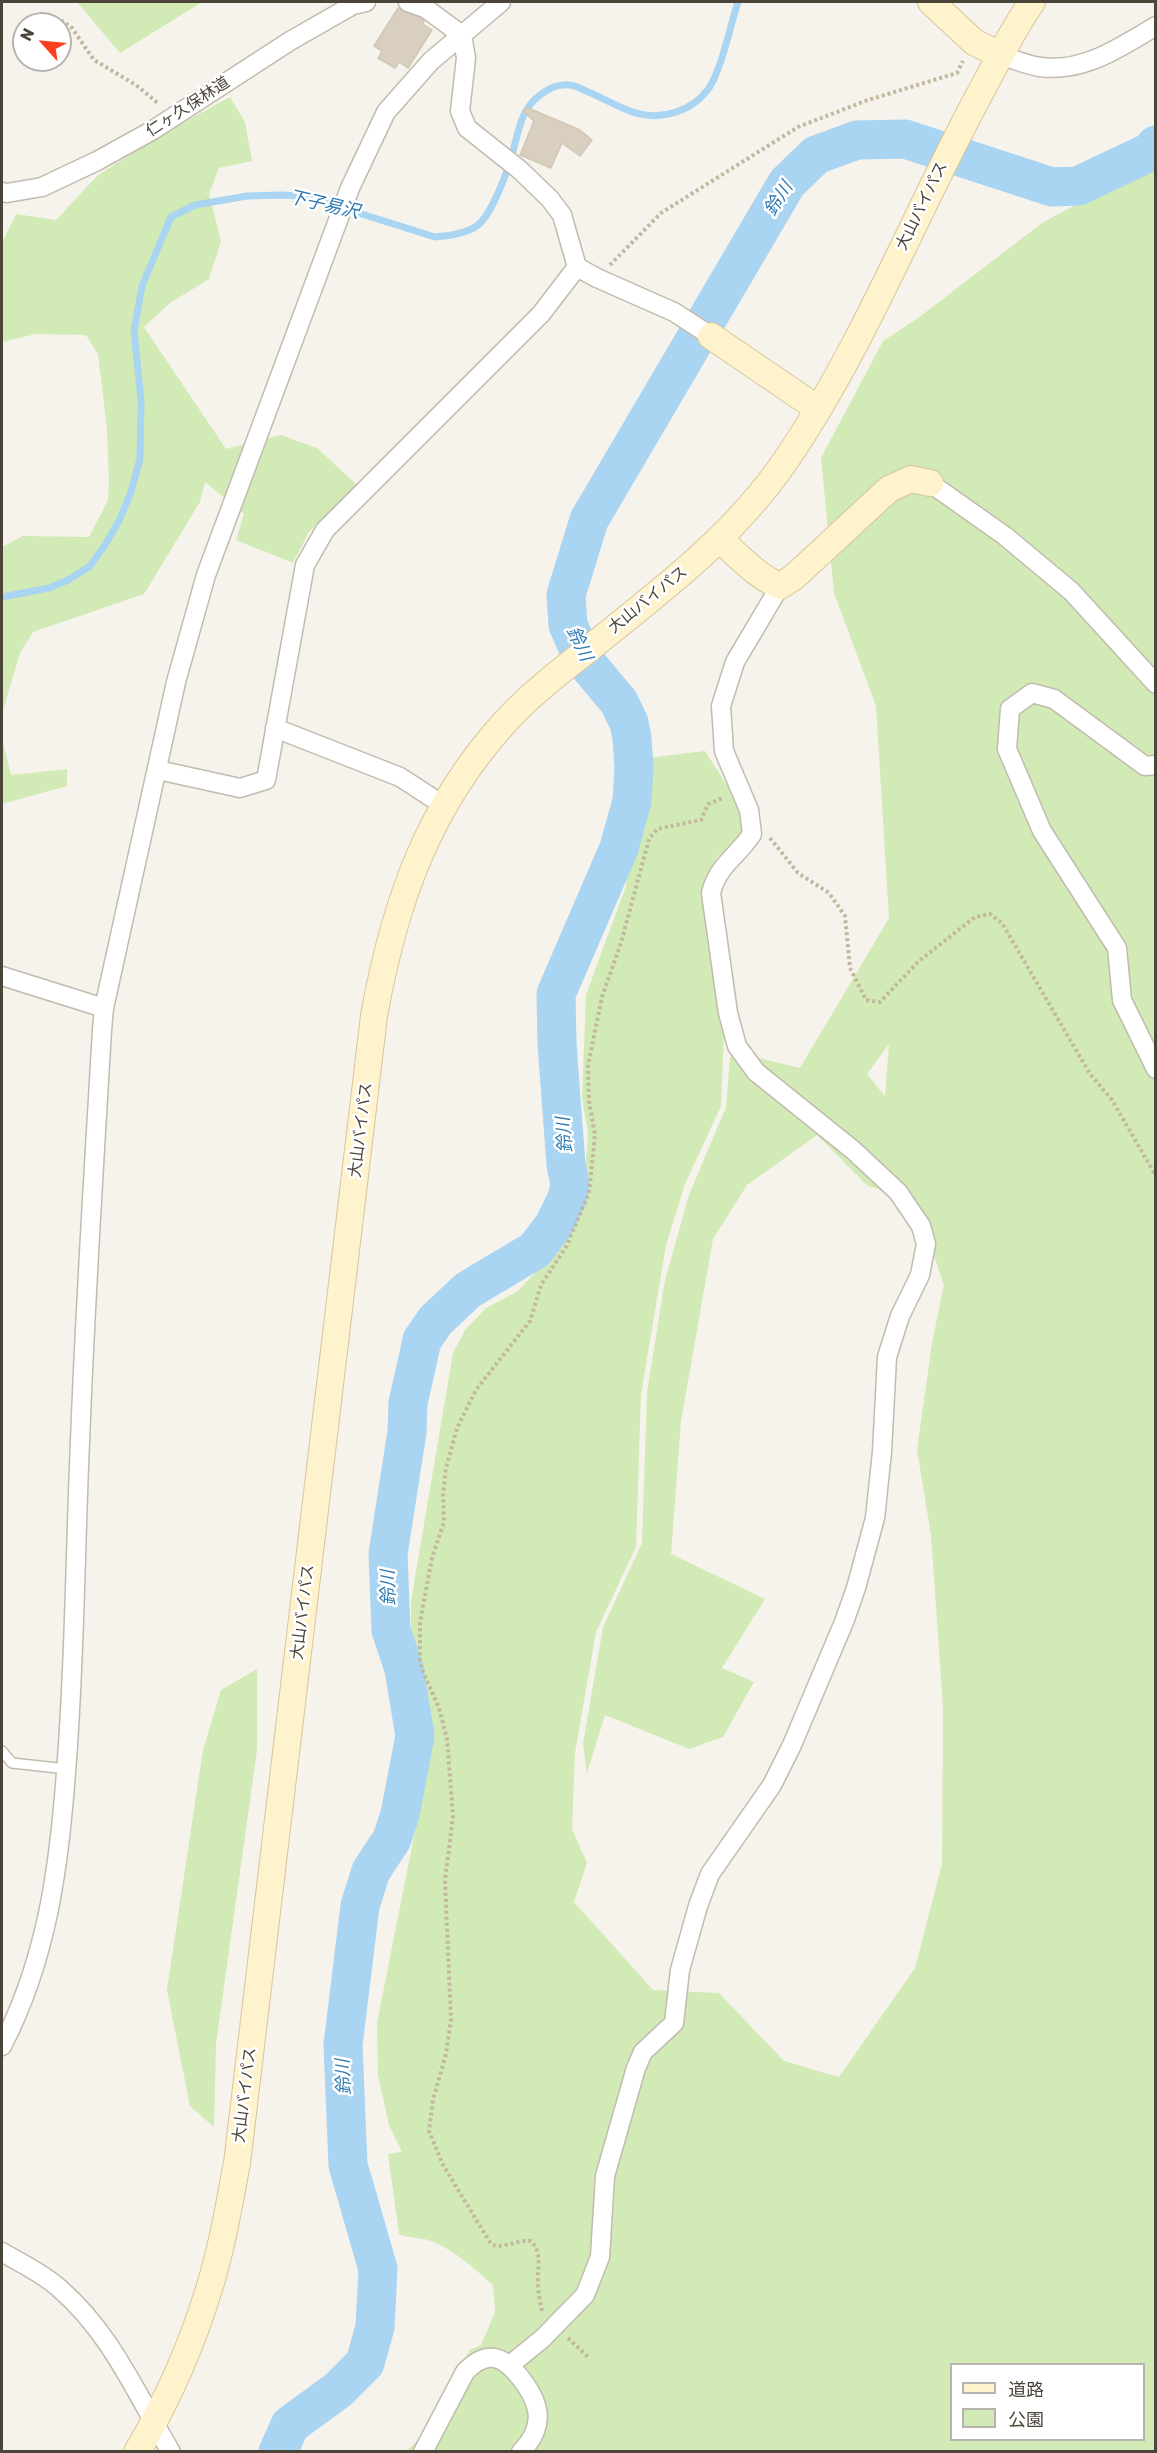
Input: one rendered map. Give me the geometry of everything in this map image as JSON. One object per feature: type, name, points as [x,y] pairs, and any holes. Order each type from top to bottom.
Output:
[{"type":"main road","points":[[931,2],[974,42],[1000,55]]},
{"type":"main road","name":"大山バイパス","points":[[137,2451],[154,2424],[192,2337],[210,2288],[222,2241],[237,2163],[374,1016],[383,963],[412,869],[443,805],[470,765],[507,720],[555,676],[669,585],[720,540],[756,500],[785,461],[839,375],[957,137],[1000,55],[1032,2]]},
{"type":"main road","points":[[711,336],[818,409]]},
{"type":"main road","points":[[720,540],[768,581],[780,586],[794,577],[889,489],[911,479],[930,483]]},
{"type":"street","name":"仁ヶ久保林道","points":[[2,192],[42,187],[116,151],[174,117],[290,41],[353,5],[366,2]]},
{"type":"street","points":[[408,2],[425,9],[462,35],[466,58],[460,111],[467,128],[520,170],[550,199],[562,215],[577,267],[674,312],[711,336]]},
{"type":"street","points":[[2,2046],[29,1986],[46,1928],[60,1854],[71,1711],[80,1442],[104,1008],[176,682],[206,574],[350,188],[386,112],[415,77],[501,2]]},
{"type":"street","points":[[1000,55],[1038,67],[1059,68],[1109,54],[1155,26]]},
{"type":"street","points":[[158,770],[240,788],[266,780],[306,565],[325,530],[533,322],[577,267]]},
{"type":"street","points":[[930,483],[1005,536],[1071,591],[1155,684]]},
{"type":"street","points":[[510,2365],[556,2326],[585,2295],[600,2257],[605,2176],[636,2068],[643,2052],[674,2023],[680,1970],[698,1906],[710,1874],[772,1785],[792,1745],[853,1597],[875,1518],[882,1452],[887,1357],[900,1316],[920,1275],[926,1256],[926,1244],[921,1226],[898,1192],[853,1150],[756,1072],[737,1046],[728,1013],[711,893],[715,878],[725,863],[742,850],[752,834],[749,810],[724,751],[721,706],[735,662],[780,586]]},
{"type":"street","points":[[1155,765],[1145,766],[1054,699],[1032,693],[1010,709],[1007,749],[1042,831],[1117,948],[1122,1000],[1155,1069]]},
{"type":"street","points":[[275,728],[400,777],[443,805]]},
{"type":"street","points":[[2,976],[104,1008]]},
{"type":"street","points":[[2,2252],[59,2288],[95,2326],[122,2364],[171,2451]]},
{"type":"street","points":[[423,2451],[465,2372],[473,2364],[486,2358],[501,2358],[510,2365],[538,2405],[536,2430],[521,2451]]},
{"type":"lane","points":[[2,1751],[12,1762],[67,1769]]},
{"type":"path","points":[[72,27],[94,60],[136,85],[174,117]]},
{"type":"path","points":[[597,278],[661,213],[798,126],[868,100],[957,73],[974,42]]},
{"type":"path","points":[[589,2358],[542,2310],[538,2281],[540,2259],[536,2247],[531,2241],[523,2240],[498,2246],[491,2244],[443,2165],[429,2131],[433,2100],[444,2064],[451,2019],[445,1880],[453,1816],[447,1739],[439,1708],[420,1661],[420,1622],[432,1558],[444,1522],[443,1495],[446,1468],[457,1428],[484,1378],[530,1321],[541,1285],[566,1247],[589,1193],[595,1135],[589,1101],[588,1065],[602,997],[621,943],[649,839],[657,829],[701,820],[708,804],[736,795],[743,796]]},
{"type":"path","points":[[767,830],[769,837],[798,873],[829,893],[845,916],[850,968],[866,1000],[880,1002],[919,961],[975,917],[990,914],[1002,924],[1090,1074],[1112,1100],[1155,1176]]},
{"type":"green space","points":[[77,2],[202,2],[120,53]]},
{"type":"green space","points":[[230,97],[245,122],[252,161],[219,168],[209,194],[221,241],[209,279],[170,303],[144,327],[226,449],[281,435],[317,448],[357,485],[309,532],[293,563],[236,540],[244,514],[205,482],[200,502],[144,594],[33,632],[20,653],[2,714],[2,547],[23,536],[89,537],[108,500],[109,481],[107,429],[98,354],[86,335],[36,334],[2,342],[2,243],[16,214],[56,220],[98,175],[171,129]]},
{"type":"green space","points":[[1155,162],[1155,2451],[406,2451],[435,2425],[443,2397],[470,2350],[481,2345],[495,2312],[493,2285],[472,2266],[440,2245],[399,2234],[388,2154],[402,2152],[389,2125],[378,2075],[377,2023],[415,1831],[426,1727],[411,1661],[411,1601],[453,1353],[465,1330],[486,1308],[518,1291],[544,1263],[565,1234],[578,1202],[585,1173],[588,1133],[582,1098],[586,995],[626,886],[639,759],[705,751],[737,801],[744,824],[739,843],[718,856],[706,876],[707,911],[724,1034],[721,1106],[685,1184],[666,1245],[641,1394],[636,1547],[596,1632],[575,1753],[572,1829],[587,1863],[574,1902],[653,1990],[719,1993],[784,2061],[839,2077],[915,1968],[942,1864],[943,1707],[931,1535],[917,1450],[932,1343],[944,1285],[915,1201],[868,1186],[817,1135],[747,1185],[713,1239],[681,1421],[671,1554],[765,1599],[722,1668],[754,1682],[723,1737],[689,1749],[605,1715],[587,1773],[583,1744],[603,1627],[642,1543],[647,1392],[665,1280],[689,1195],[726,1107],[730,1057],[759,1058],[800,1068],[889,918],[876,706],[834,593],[821,458],[883,341],[918,318],[1042,223]],"holes":[[[889,1044],[885,1095],[867,1074]]]},
{"type":"green space","points":[[2,739],[11,775],[67,769],[67,786],[2,804]]},
{"type":"green space","points":[[257,1669],[257,1750],[216,2044],[214,2127],[190,2106],[167,1990],[203,1750],[221,1690]]},
{"type":"building","points":[[398,8],[420,18],[424,21],[423,24],[432,30],[408,68],[399,62],[395,68],[378,58],[382,51],[374,46]]},
{"type":"building","points":[[526,107],[580,130],[592,140],[580,156],[562,143],[551,168],[520,155],[534,121],[524,112]]},
{"type":"waterway","name":"下子易沢","points":[[2,597],[49,588],[68,580],[90,566],[119,521],[130,495],[140,459],[141,400],[134,331],[142,286],[171,217],[195,205],[247,196],[281,195],[300,196],[435,237],[469,230],[478,225],[489,211],[508,168],[525,113],[540,95],[554,87],[571,85],[640,114],[663,115],[686,108],[702,96],[714,80],[738,2]]},
{"type":"waterway","name":"鈴川","points":[[278,2452],[290,2425],[338,2390],[365,2363],[375,2327],[378,2269],[348,2165],[343,2045],[360,1906],[371,1871],[392,1839],[400,1814],[415,1736],[404,1669],[391,1630],[388,1554],[407,1432],[408,1403],[422,1340],[436,1320],[468,1290],[535,1250],[554,1225],[567,1198],[570,1184],[566,1165],[557,1044],[556,994],[619,848],[632,801],[634,767],[629,723],[619,702],[583,659],[568,625],[566,595],[589,520],[787,183],[816,155],[857,140],[905,139],[1052,187],[1078,186],[1150,152],[1156,145]]}]
